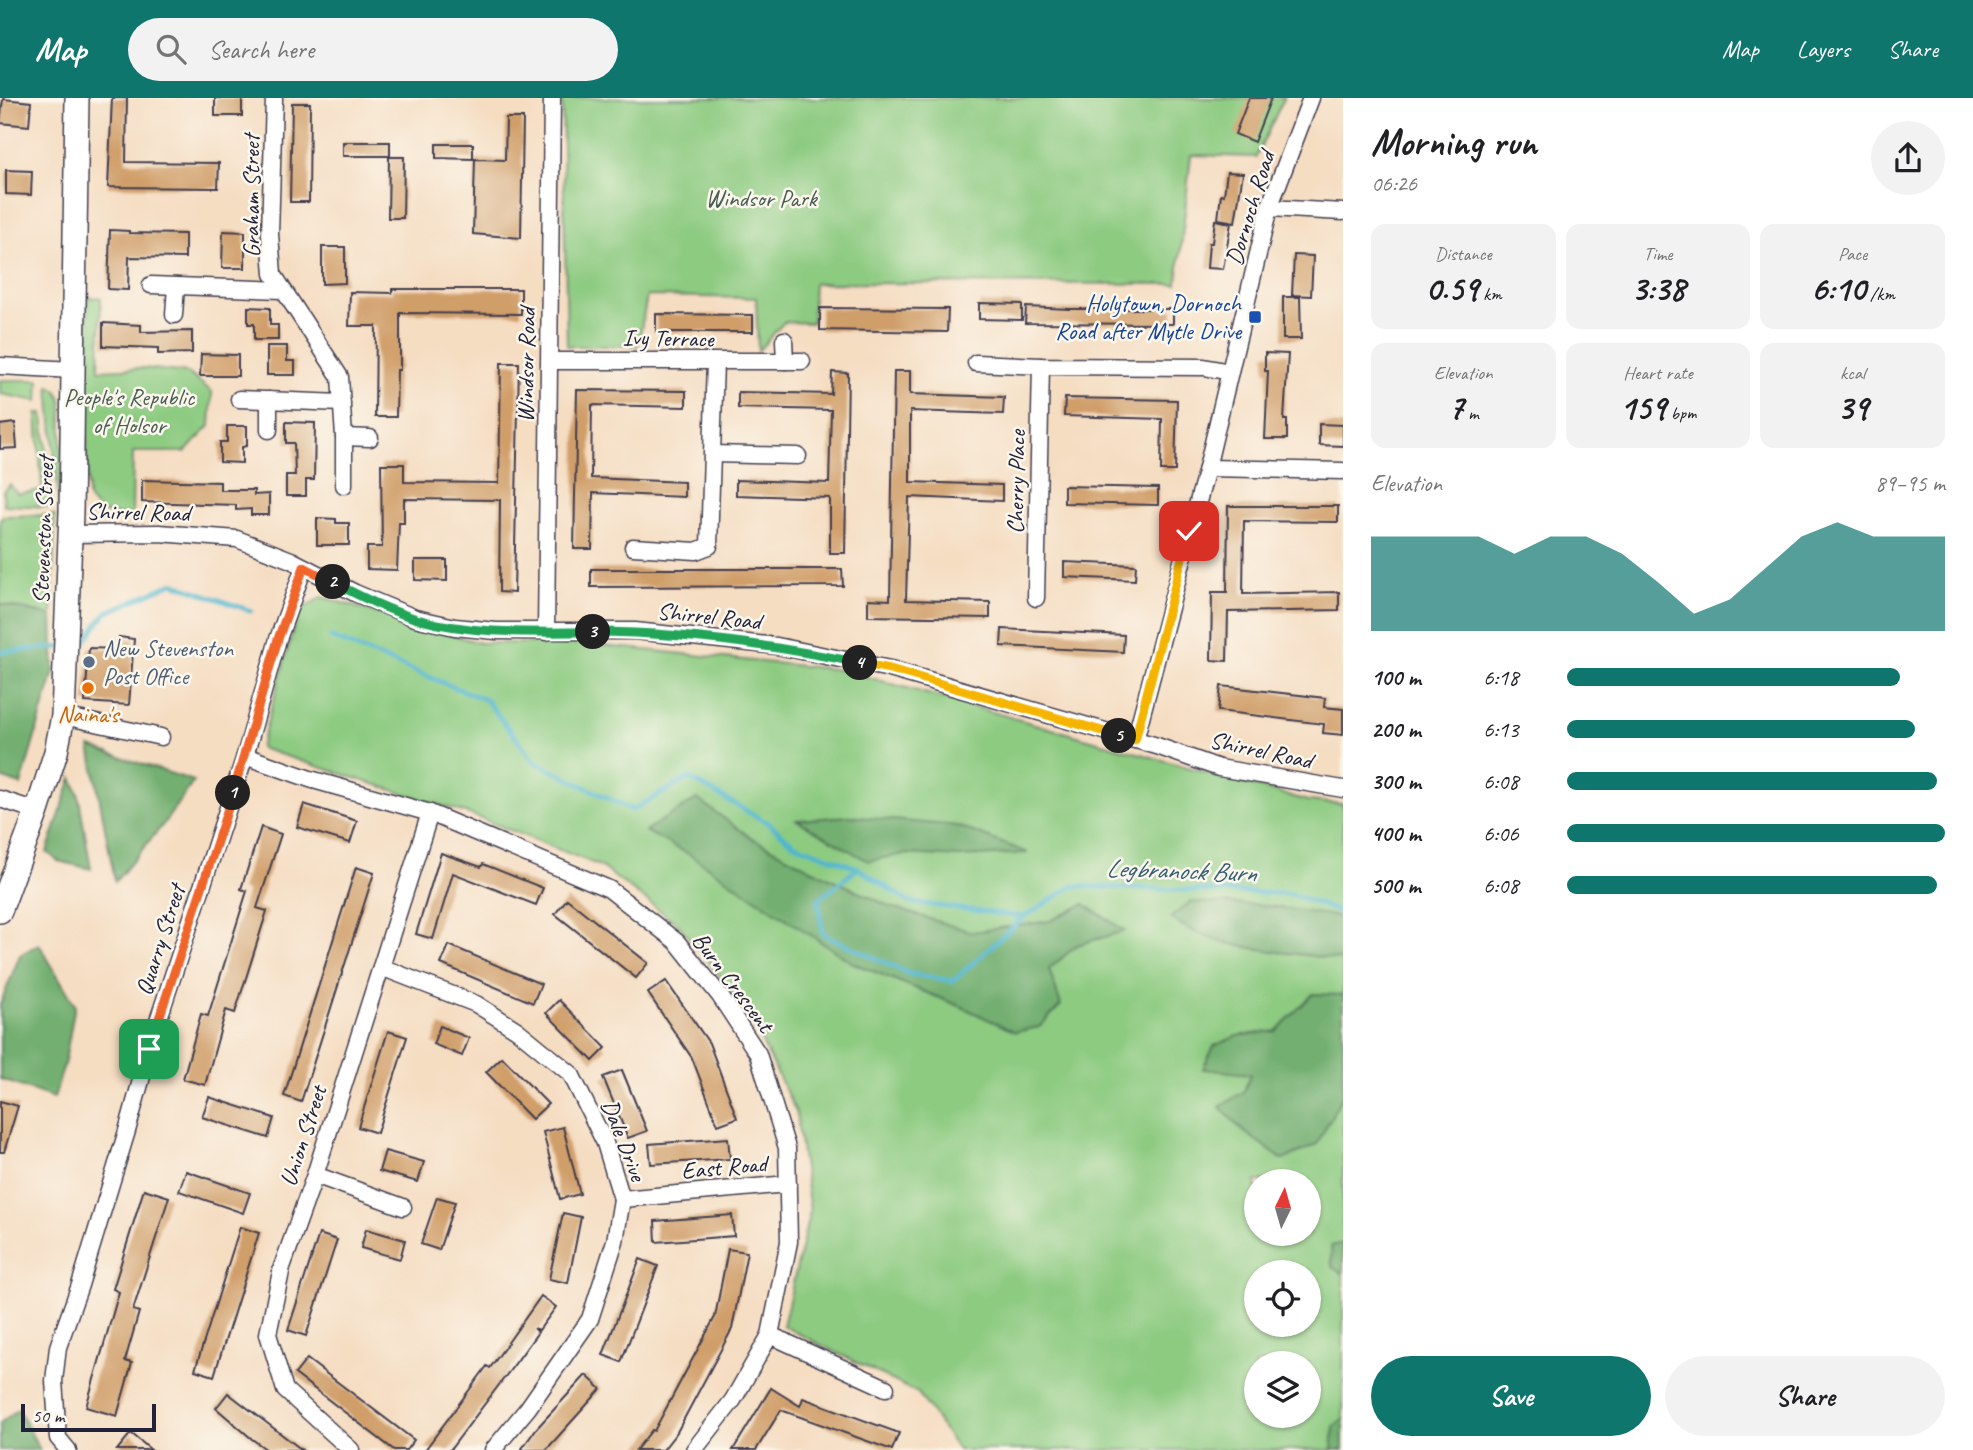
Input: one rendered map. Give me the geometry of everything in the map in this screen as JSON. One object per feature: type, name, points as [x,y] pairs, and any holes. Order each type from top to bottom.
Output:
[{"type":"main road","name":"Stevenston Street","points":[[0,911],[37,811],[56,752],[63,716],[70,534],[77,98]]},
{"type":"street","name":"Graham Street","points":[[274,98],[270,233],[273,274],[340,377],[344,485]]},
{"type":"street","name":"Windsor Road","points":[[546,632],[552,98]]},
{"type":"street","name":"Dornoch Road","points":[[1135,740],[1207,468],[1269,208],[1311,98]]},
{"type":"street","points":[[1269,208],[1343,212]]},
{"type":"street","points":[[151,285],[282,290]]},
{"type":"street","points":[[174,315],[176,286]]},
{"type":"street","points":[[784,340],[785,361]]},
{"type":"street","name":"Ivy Terrace","points":[[550,361],[802,361]]},
{"type":"street","points":[[632,547],[696,551],[709,546],[715,362]]},
{"type":"street","points":[[975,363],[1204,367],[1230,372]]},
{"type":"street","points":[[0,366],[73,370]]},
{"type":"street","name":"Cherry Place","points":[[1036,598],[1041,366]]},
{"type":"street","points":[[239,399],[342,403]]},
{"type":"street","points":[[269,400],[269,430]]},
{"type":"street","points":[[344,437],[370,438]]},
{"type":"street","points":[[713,454],[798,456]]},
{"type":"street","points":[[1207,468],[1343,471]]},
{"type":"street","name":"Shirrel Road","points":[[70,534],[159,533],[237,539],[415,618],[455,627],[496,631],[635,632],[777,646],[890,669],[1135,740],[1219,768],[1343,789]]},
{"type":"street","name":"Quarry Street","points":[[68,1450],[58,1438],[54,1381],[58,1347],[80,1285],[154,1033],[245,756],[278,639],[304,567]]},
{"type":"street","points":[[63,716],[161,737]]},
{"type":"street","name":"Burn Crescent","points":[[245,756],[310,779],[430,813],[609,889],[677,942],[720,996],[758,1054],[787,1148],[789,1242],[770,1335],[733,1400],[694,1450]]},
{"type":"street","points":[[0,799],[37,811]]},
{"type":"street","name":"Union Street","points":[[351,1450],[285,1390],[268,1334],[282,1267],[315,1175],[430,813]]},
{"type":"street","name":"Dale Drive","points":[[381,967],[476,1004],[517,1030],[571,1074],[605,1143],[622,1199],[615,1241],[590,1319],[528,1408],[493,1450]]},
{"type":"street","points":[[315,1175],[403,1207]]},
{"type":"street","name":"East Road","points":[[622,1199],[788,1184]]},
{"type":"street","points":[[770,1335],[886,1388]]},
{"type":"green space","name":"Windsor Park","points":[[562,98],[1284,98],[1256,157],[1191,155],[1177,284],[814,283],[812,323],[784,322],[758,351],[756,298],[647,296],[638,346],[567,346]]},
{"type":"green space","name":"People's Republic of Holsor","points":[[88,297],[101,298],[99,370],[144,368],[188,373],[212,392],[210,426],[185,452],[133,452],[132,515],[107,514],[97,509],[88,498],[85,372]]},
{"type":"green space","points":[[0,380],[39,380],[38,401],[0,394]]},
{"type":"green space","points":[[49,386],[58,392],[62,402],[59,504]]},
{"type":"green space","points":[[37,413],[43,413],[52,507],[4,505],[3,491],[10,485],[18,494],[42,490]]},
{"type":"green space","points":[[55,515],[52,616],[0,604],[0,519],[3,516]]},
{"type":"green space","points":[[322,597],[480,643],[576,643],[843,670],[1308,801],[1343,804],[1343,1450],[958,1450],[918,1393],[783,1326],[810,1211],[796,1112],[745,1007],[678,924],[600,866],[472,815],[260,748],[299,611]]},
{"type":"green space","points":[[0,604],[52,616],[54,672],[21,785],[0,778]]},
{"type":"green space","points":[[90,747],[194,781],[162,826],[115,882]]},
{"type":"green space","points":[[72,778],[78,792],[91,869],[58,861],[47,852]]},
{"type":"green space","points":[[697,799],[750,837],[811,869],[891,907],[972,932],[1050,921],[1084,904],[1125,931],[1077,945],[1049,969],[1061,1005],[1039,1027],[1015,1032],[962,1007],[853,963],[687,853],[645,831]]},
{"type":"green space","points":[[848,816],[958,826],[1028,853],[961,857],[905,854],[868,861],[797,820]]},
{"type":"green space","points":[[1190,902],[1262,905],[1343,917],[1343,961],[1255,949],[1200,934],[1170,918]]},
{"type":"green space","points":[[39,944],[75,1005],[65,1061],[54,1098],[0,1079],[0,1005],[20,955]]},
{"type":"green space","points":[[1313,994],[1343,995],[1343,1094],[1317,1144],[1283,1160],[1242,1130],[1220,1107],[1244,1091],[1251,1074],[1203,1069],[1214,1046],[1237,1036],[1276,1031]]},
{"type":"green space","points":[[1343,1243],[1343,1274],[1332,1267],[1331,1246]]},
{"type":"green space","points":[[18,1409],[40,1450],[0,1450],[0,1423]]},
{"type":"green space","points":[[1343,1419],[1343,1450],[1332,1450],[1334,1426]]},
{"type":"building","points":[[112,98],[127,98],[126,162],[219,163],[218,188],[108,187]]},
{"type":"building","points":[[215,98],[242,98],[242,116],[215,116]]},
{"type":"building","points":[[1249,98],[1271,98],[1254,142],[1235,134]]},
{"type":"building","points":[[3,99],[31,102],[29,126],[0,123]]},
{"type":"building","points":[[292,103],[310,103],[309,202],[290,202]]},
{"type":"building","points":[[506,118],[523,118],[521,238],[473,234],[475,159],[505,160]]},
{"type":"building","points":[[343,142],[390,142],[390,156],[343,156]]},
{"type":"building","points":[[436,144],[473,144],[473,159],[436,158]]},
{"type":"building","points":[[389,157],[404,157],[403,218],[388,218]]},
{"type":"building","points":[[6,170],[32,171],[31,195],[6,194]]},
{"type":"building","points":[[1227,172],[1243,173],[1235,222],[1218,219]]},
{"type":"building","points":[[1215,220],[1231,223],[1223,269],[1207,268],[1209,243],[1212,243]]},
{"type":"building","points":[[110,230],[185,234],[185,258],[129,257],[128,290],[108,289]]},
{"type":"building","points":[[223,231],[245,232],[245,268],[222,268]]},
{"type":"building","points":[[322,247],[345,247],[345,283],[322,284]]},
{"type":"building","points":[[1294,255],[1313,256],[1311,296],[1292,295]]},
{"type":"building","points":[[392,289],[521,289],[521,314],[400,313],[400,370],[397,370],[396,417],[375,417],[376,326],[349,326],[350,292],[392,293]]},
{"type":"building","points":[[1283,297],[1300,297],[1301,339],[1283,339]]},
{"type":"building","points":[[979,303],[1022,304],[1022,320],[979,319]]},
{"type":"building","points":[[248,307],[270,308],[270,325],[278,325],[278,340],[254,340],[254,324],[248,324]]},
{"type":"building","points":[[1026,307],[1173,309],[1173,324],[1025,323]]},
{"type":"building","points":[[820,308],[948,309],[947,332],[820,330]]},
{"type":"building","points":[[656,314],[753,315],[753,332],[656,332]]},
{"type":"building","points":[[103,323],[141,325],[141,332],[192,331],[192,353],[158,354],[158,348],[103,346]]},
{"type":"building","points":[[267,346],[287,346],[287,361],[295,361],[295,375],[267,375]]},
{"type":"building","points":[[1265,353],[1288,354],[1284,420],[1287,420],[1287,439],[1265,439],[1268,371],[1265,371]]},
{"type":"building","points":[[201,354],[238,355],[238,376],[200,376]]},
{"type":"building","points":[[501,363],[519,363],[514,593],[499,592],[500,500],[404,499],[404,523],[399,523],[397,570],[367,569],[367,547],[382,547],[381,464],[404,464],[404,482],[499,483]]},
{"type":"building","points":[[894,371],[910,371],[910,394],[1004,397],[1003,414],[910,411],[910,482],[1002,485],[1002,501],[909,497],[906,600],[990,602],[990,618],[868,616],[868,599],[890,600]]},
{"type":"building","points":[[832,372],[848,373],[845,553],[830,553],[830,498],[736,495],[736,480],[829,483],[831,410],[738,408],[738,392],[831,394]]},
{"type":"building","points":[[577,390],[686,391],[686,407],[592,405],[591,478],[684,482],[684,497],[593,493],[592,549],[574,549]]},
{"type":"building","points":[[1065,398],[1177,400],[1175,471],[1161,471],[1162,419],[1064,416]]},
{"type":"building","points":[[286,422],[315,423],[314,480],[306,480],[306,496],[286,496],[286,475],[295,475],[294,443],[286,443]]},
{"type":"building","points":[[15,423],[17,448],[0,449],[0,425]]},
{"type":"building","points":[[1319,424],[1343,425],[1343,446],[1319,445]]},
{"type":"building","points":[[227,426],[247,426],[247,446],[242,447],[242,463],[220,462],[220,442],[227,442]]},
{"type":"building","points":[[142,480],[220,482],[220,490],[254,490],[254,495],[269,494],[269,515],[251,515],[251,509],[236,510],[236,505],[142,502]]},
{"type":"building","points":[[1064,486],[1158,488],[1158,505],[1064,503]]},
{"type":"building","points":[[1228,506],[1338,506],[1338,522],[1244,521],[1243,594],[1339,592],[1339,610],[1228,612],[1227,661],[1211,660],[1212,592],[1227,592]]},
{"type":"building","points":[[317,518],[349,523],[349,545],[317,545]]},
{"type":"building","points":[[415,560],[447,560],[447,581],[415,580]]},
{"type":"building","points":[[1064,562],[1136,565],[1135,580],[1064,577]]},
{"type":"building","points":[[591,569],[842,569],[843,586],[591,587]]},
{"type":"building","points":[[1002,629],[1124,635],[1123,652],[1001,646]]},
{"type":"building","points":[[119,637],[134,639],[129,705],[85,702],[89,648],[118,649]]},
{"type":"building","points":[[1221,686],[1325,698],[1324,707],[1343,709],[1343,735],[1323,733],[1324,724],[1218,711]]},
{"type":"building","points":[[304,804],[357,821],[350,843],[297,827]]},
{"type":"building","points":[[261,827],[281,834],[257,908],[267,911],[235,1013],[226,1010],[205,1085],[183,1079],[201,1014],[208,1016],[247,891],[241,889]]},
{"type":"building","points":[[441,853],[481,867],[483,864],[543,888],[536,905],[453,873],[433,939],[416,934]]},
{"type":"building","points":[[356,867],[374,873],[301,1102],[284,1096]]},
{"type":"building","points":[[567,899],[648,963],[636,978],[555,914]]},
{"type":"building","points":[[449,945],[541,984],[533,1003],[441,964]]},
{"type":"building","points":[[666,981],[709,1043],[737,1118],[718,1125],[692,1058],[648,993]]},
{"type":"building","points":[[559,1000],[606,1048],[593,1061],[546,1013]]},
{"type":"building","points":[[440,1026],[469,1038],[462,1056],[433,1044]]},
{"type":"building","points":[[388,1031],[407,1037],[377,1133],[358,1127]]},
{"type":"building","points":[[502,1057],[548,1104],[532,1119],[486,1072]]},
{"type":"building","points":[[622,1070],[647,1131],[628,1138],[603,1077]]},
{"type":"building","points":[[209,1097],[274,1118],[268,1138],[202,1117]]},
{"type":"building","points":[[0,1101],[18,1106],[4,1152],[0,1152]]},
{"type":"building","points":[[563,1127],[580,1194],[560,1199],[543,1132]]},
{"type":"building","points":[[728,1138],[730,1159],[651,1164],[649,1144]]},
{"type":"building","points":[[385,1151],[424,1162],[418,1182],[379,1171]]},
{"type":"building","points":[[186,1171],[250,1193],[243,1213],[179,1191]]},
{"type":"building","points":[[144,1189],[169,1197],[133,1310],[139,1312],[125,1361],[132,1363],[117,1416],[86,1407],[119,1292],[113,1289]]},
{"type":"building","points":[[437,1197],[455,1202],[439,1250],[421,1244]]},
{"type":"building","points":[[563,1213],[581,1217],[568,1283],[549,1279]]},
{"type":"building","points":[[732,1215],[734,1236],[656,1242],[655,1221]]},
{"type":"building","points":[[240,1227],[259,1233],[214,1376],[195,1370]]},
{"type":"building","points":[[366,1229],[405,1240],[400,1259],[361,1248]]},
{"type":"building","points":[[319,1234],[337,1240],[306,1336],[288,1330]]},
{"type":"building","points":[[728,1249],[747,1252],[732,1329],[677,1432],[663,1450],[636,1450],[652,1430],[654,1431],[715,1317]]},
{"type":"building","points":[[640,1259],[658,1266],[621,1362],[603,1355]]},
{"type":"building","points":[[541,1296],[556,1307],[539,1330],[534,1328],[538,1332],[450,1450],[425,1450],[487,1366],[490,1368]]},
{"type":"building","points":[[307,1359],[414,1440],[406,1450],[394,1450],[295,1374]]},
{"type":"building","points":[[586,1375],[601,1389],[546,1450],[521,1450],[536,1429]]},
{"type":"building","points":[[771,1388],[800,1406],[803,1398],[899,1433],[892,1450],[781,1410],[756,1450],[733,1450]]},
{"type":"building","points":[[228,1393],[302,1450],[267,1450],[252,1439],[216,1408]]},
{"type":"building","points":[[131,1433],[151,1450],[117,1450]]},
{"type":"waterway","name":"Legbranock Burn","points":[[73,646],[82,645],[106,613],[173,583],[251,611]]},
{"type":"waterway","name":"Legbranock Burn","points":[[330,637],[486,700],[535,762],[632,810],[689,778],[768,823],[794,844],[858,868],[818,900],[823,934],[910,974],[953,981],[1024,917]]},
{"type":"waterway","points":[[0,652],[60,647]]},
{"type":"waterway","name":"Legbranock Burn","points":[[858,868],[909,902],[1024,917],[1073,886],[1291,894],[1343,913]]},
{"type":"place","name":"Holytown, Dornoch Road after Mytle Drive","points":[[1255,317]]},
{"type":"place","name":"New Stevenston Post Office","points":[[89,662]]},
{"type":"place","name":"Naina's","points":[[88,688]]},
{"type":"route","points":[[149,1049],[245,756],[278,639],[304,567],[355,593],[415,618],[455,627],[496,631],[635,632],[777,646],[890,669],[1135,740],[1189,531]]}]
